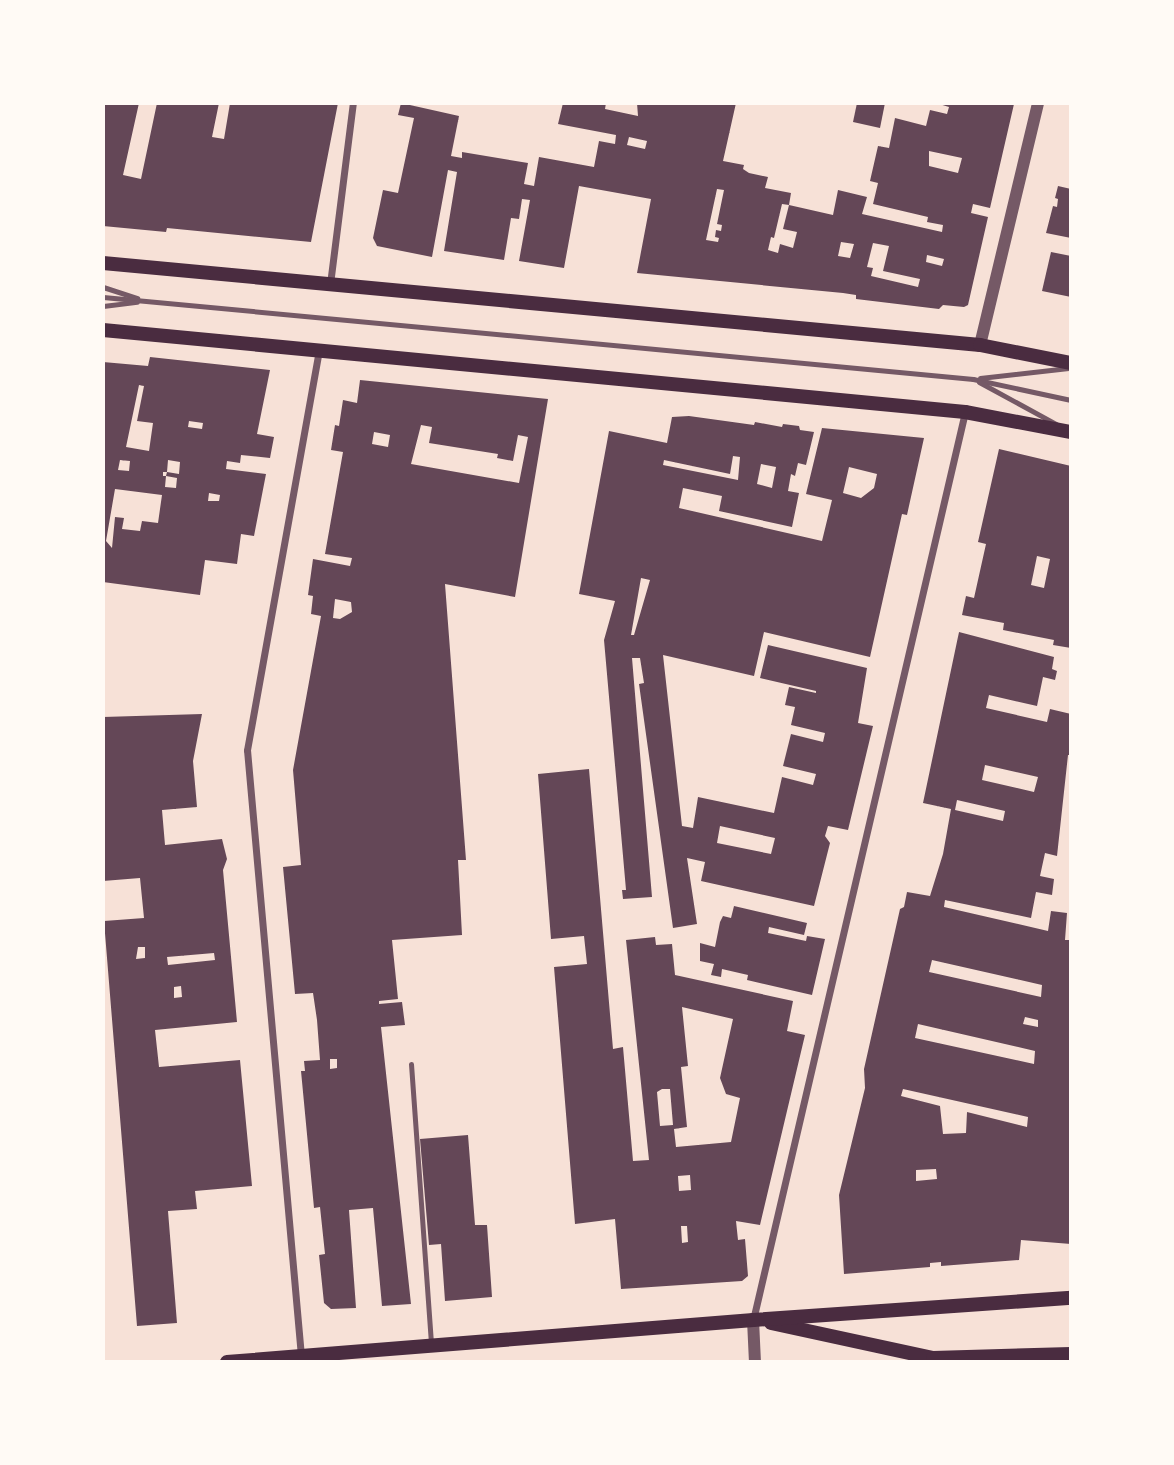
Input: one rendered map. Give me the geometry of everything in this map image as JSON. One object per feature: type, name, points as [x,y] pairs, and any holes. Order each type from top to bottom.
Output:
[{"type":"main road","points":[[103,264],[980,345],[1071,365]]},
{"type":"main road","points":[[103,330],[965,412],[1071,432]]},
{"type":"main road","points":[[226,1362],[1071,1298]]},
{"type":"main road","points":[[753,1320],[933,1358],[1071,1354]]},
{"type":"street","points":[[330,284],[353,103]]},
{"type":"street","points":[[980,345],[1038,103]]},
{"type":"street","points":[[301,1356],[247,750],[319,350]]},
{"type":"street","points":[[755,1362],[753,1320],[965,412]]},
{"type":"lane","points":[[103,287],[147,301]]},
{"type":"lane","points":[[103,297],[973,379],[1071,400]]},
{"type":"lane","points":[[103,306],[147,301]]},
{"type":"lane","points":[[973,379],[1071,365]]},
{"type":"lane","points":[[973,379],[1071,432]]},
{"type":"lane","points":[[411,1064],[431,1345]]},
{"type":"building","points":[[103,103],[139,103],[123,175],[141,179],[157,103],[219,103],[212,137],[224,139],[230,103],[338,103],[311,242],[167,228],[166,232],[103,226]]},
{"type":"building","points":[[401,103],[459,116],[451,156],[462,158],[462,152],[528,163],[524,184],[534,186],[539,157],[594,167],[599,141],[615,144],[616,135],[558,124],[563,103],[606,103],[605,109],[638,116],[637,103],[736,103],[723,161],[744,165],[743,169],[749,173],[768,177],[765,188],[791,193],[789,205],[833,215],[838,190],[867,197],[862,214],[942,232],[943,225],[927,222],[928,217],[873,204],[878,183],[870,181],[878,146],[889,148],[895,118],[926,126],[930,110],[947,114],[949,107],[936,103],[1014,104],[990,208],[973,204],[971,213],[988,217],[968,305],[943,305],[939,309],[856,299],[856,295],[843,293],[637,273],[651,199],[579,186],[564,268],[519,261],[530,200],[522,199],[519,219],[511,218],[504,260],[444,251],[457,172],[448,170],[432,257],[377,246],[373,238],[383,190],[398,193],[414,118],[398,115]],"holes":[[[629,137],[647,141],[645,149],[627,145]],[[929,151],[962,158],[958,173],[929,166]],[[717,189],[724,190],[717,224],[722,225],[721,231],[716,230],[715,237],[719,238],[718,242],[706,240]],[[782,204],[789,205],[783,229],[797,232],[793,248],[780,244],[778,253],[768,250],[771,237],[774,238]],[[841,242],[854,244],[850,258],[838,256]],[[873,243],[889,246],[883,271],[920,279],[918,287],[871,276],[873,268],[867,267]],[[927,255],[944,259],[942,266],[926,262]]]},
{"type":"building","points":[[857,103],[885,103],[880,128],[853,122]]},
{"type":"building","points":[[1058,186],[1071,189],[1071,238],[1046,233],[1053,206],[1057,207],[1058,199],[1055,198]]},
{"type":"building","points":[[1051,252],[1071,256],[1071,297],[1042,291]]},
{"type":"building","points":[[150,357],[270,370],[257,434],[274,437],[270,458],[241,455],[240,463],[227,461],[226,469],[266,474],[254,536],[241,534],[237,564],[205,560],[200,595],[103,582],[103,362],[148,366]],"holes":[[[139,385],[144,386],[137,421],[153,423],[149,451],[126,447]],[[189,421],[203,423],[202,429],[188,427]],[[120,460],[130,461],[129,471],[118,470]],[[168,460],[180,462],[179,474],[167,472]],[[166,476],[177,478],[176,488],[165,487]],[[115,489],[162,495],[158,523],[142,521],[140,531],[122,529],[124,518],[115,517],[112,548],[106,541]],[[209,493],[220,495],[219,501],[208,501]]]},
{"type":"building","points":[[360,380],[548,399],[515,597],[445,584],[466,860],[458,860],[462,935],[392,940],[398,999],[379,1001],[379,1004],[402,1002],[405,1025],[381,1027],[411,1304],[382,1306],[373,1208],[349,1210],[356,1308],[331,1309],[324,1303],[319,1255],[325,1254],[320,1207],[314,1208],[301,1071],[305,1071],[304,1061],[320,1060],[317,1020],[313,993],[295,994],[283,867],[301,865],[293,770],[321,616],[311,614],[313,596],[308,595],[313,559],[350,566],[352,558],[325,554],[343,452],[331,450],[335,425],[339,426],[343,400],[357,403]],"holes":[[[421,425],[432,427],[429,443],[498,454],[497,458],[513,461],[518,435],[528,437],[519,483],[411,464]],[[374,432],[390,435],[388,447],[372,444]],[[335,599],[351,602],[352,612],[340,619],[333,618]],[[330,1059],[337,1059],[337,1068],[330,1069]]]},
{"type":"building","points":[[689,416],[754,425],[755,422],[782,427],[783,424],[814,432],[806,465],[798,463],[795,476],[791,474],[788,491],[799,493],[792,527],[719,511],[722,496],[683,488],[679,508],[822,541],[832,500],[806,494],[822,428],[924,438],[907,515],[902,514],[870,657],[764,632],[754,676],[663,655],[682,826],[693,828],[698,797],[774,813],[782,777],[813,785],[816,774],[783,766],[791,734],[823,742],[825,733],[791,725],[795,707],[785,705],[789,687],[816,691],[760,678],[768,645],[867,668],[858,723],[873,726],[848,830],[828,826],[825,836],[830,843],[814,906],[701,881],[705,862],[687,858],[697,924],[673,928],[639,684],[644,683],[640,658],[632,658],[652,897],[623,899],[622,890],[626,890],[604,640],[615,601],[579,594],[609,431],[667,443],[672,417]],"holes":[[[733,456],[740,457],[738,480],[663,465],[664,460],[730,474]],[[761,464],[776,467],[772,488],[757,484]],[[849,467],[877,474],[874,488],[861,498],[843,493]],[[641,578],[650,580],[634,635],[631,635]],[[720,826],[775,838],[771,854],[717,843]]]},
{"type":"building","points":[[999,449],[1071,466],[1071,648],[1053,645],[1054,640],[1003,630],[1004,623],[962,615],[966,596],[974,598],[986,544],[978,542]],"holes":[[[1037,556],[1050,559],[1044,588],[1031,585]]]},
{"type":"building","points":[[959,632],[1054,657],[1052,669],[1057,671],[1055,680],[1043,677],[1037,706],[989,695],[986,708],[1047,722],[1050,709],[1071,714],[1071,755],[1068,755],[1057,856],[1045,853],[1040,876],[1054,879],[1052,895],[1036,892],[1031,918],[945,900],[944,907],[1048,931],[1051,911],[1067,913],[1065,940],[1071,940],[1071,1244],[1021,1240],[1019,1260],[941,1266],[941,1262],[930,1263],[930,1267],[844,1274],[839,1195],[865,1088],[864,1069],[900,909],[904,907],[907,892],[930,896],[943,854],[951,809],[923,803]],"holes":[[[985,765],[1038,777],[1034,792],[982,780]],[[957,800],[1005,811],[1003,821],[955,810]],[[932,960],[1042,985],[1041,997],[929,972]],[[1025,1017],[1038,1020],[1038,1027],[1023,1024]],[[918,1024],[1035,1051],[1034,1064],[915,1038]],[[903,1089],[1028,1117],[1027,1127],[967,1112],[966,1133],[943,1134],[940,1106],[901,1096]],[[936,1169],[937,1179],[916,1181],[916,1170]]]},
{"type":"building","points":[[202,714],[193,761],[197,807],[162,810],[165,845],[222,839],[227,859],[223,870],[237,1022],[155,1030],[159,1067],[240,1060],[252,1186],[195,1191],[197,1209],[168,1211],[177,1323],[137,1326],[104,921],[144,918],[140,878],[103,881],[103,717]],"holes":[[[138,947],[145,947],[145,958],[136,959]],[[214,953],[215,960],[168,965],[167,957]],[[181,986],[182,997],[174,998],[174,987]]]},
{"type":"building","points":[[589,769],[613,1049],[623,1047],[633,1161],[649,1160],[626,940],[655,937],[656,945],[672,944],[675,975],[793,1001],[787,1031],[805,1035],[760,1225],[736,1221],[738,1240],[745,1239],[748,1276],[742,1281],[621,1289],[615,1219],[575,1224],[554,967],[587,964],[584,936],[551,939],[538,774]],"holes":[[[682,1007],[733,1019],[720,1078],[726,1094],[740,1098],[731,1142],[676,1147],[674,1129],[687,1127],[681,1067],[688,1066]],[[670,1089],[673,1125],[660,1126],[657,1092]],[[690,1175],[691,1190],[679,1191],[678,1176]],[[681,1226],[687,1226],[688,1242],[682,1243]]]},
{"type":"building","points":[[734,906],[807,923],[804,935],[769,927],[768,933],[806,941],[807,936],[825,939],[812,995],[747,980],[748,975],[722,969],[721,977],[711,975],[714,964],[700,961],[700,943],[715,947],[720,922],[723,916],[731,918]]},
{"type":"building","points":[[468,1135],[475,1225],[487,1225],[492,1297],[445,1301],[441,1244],[429,1245],[420,1139]]}]
